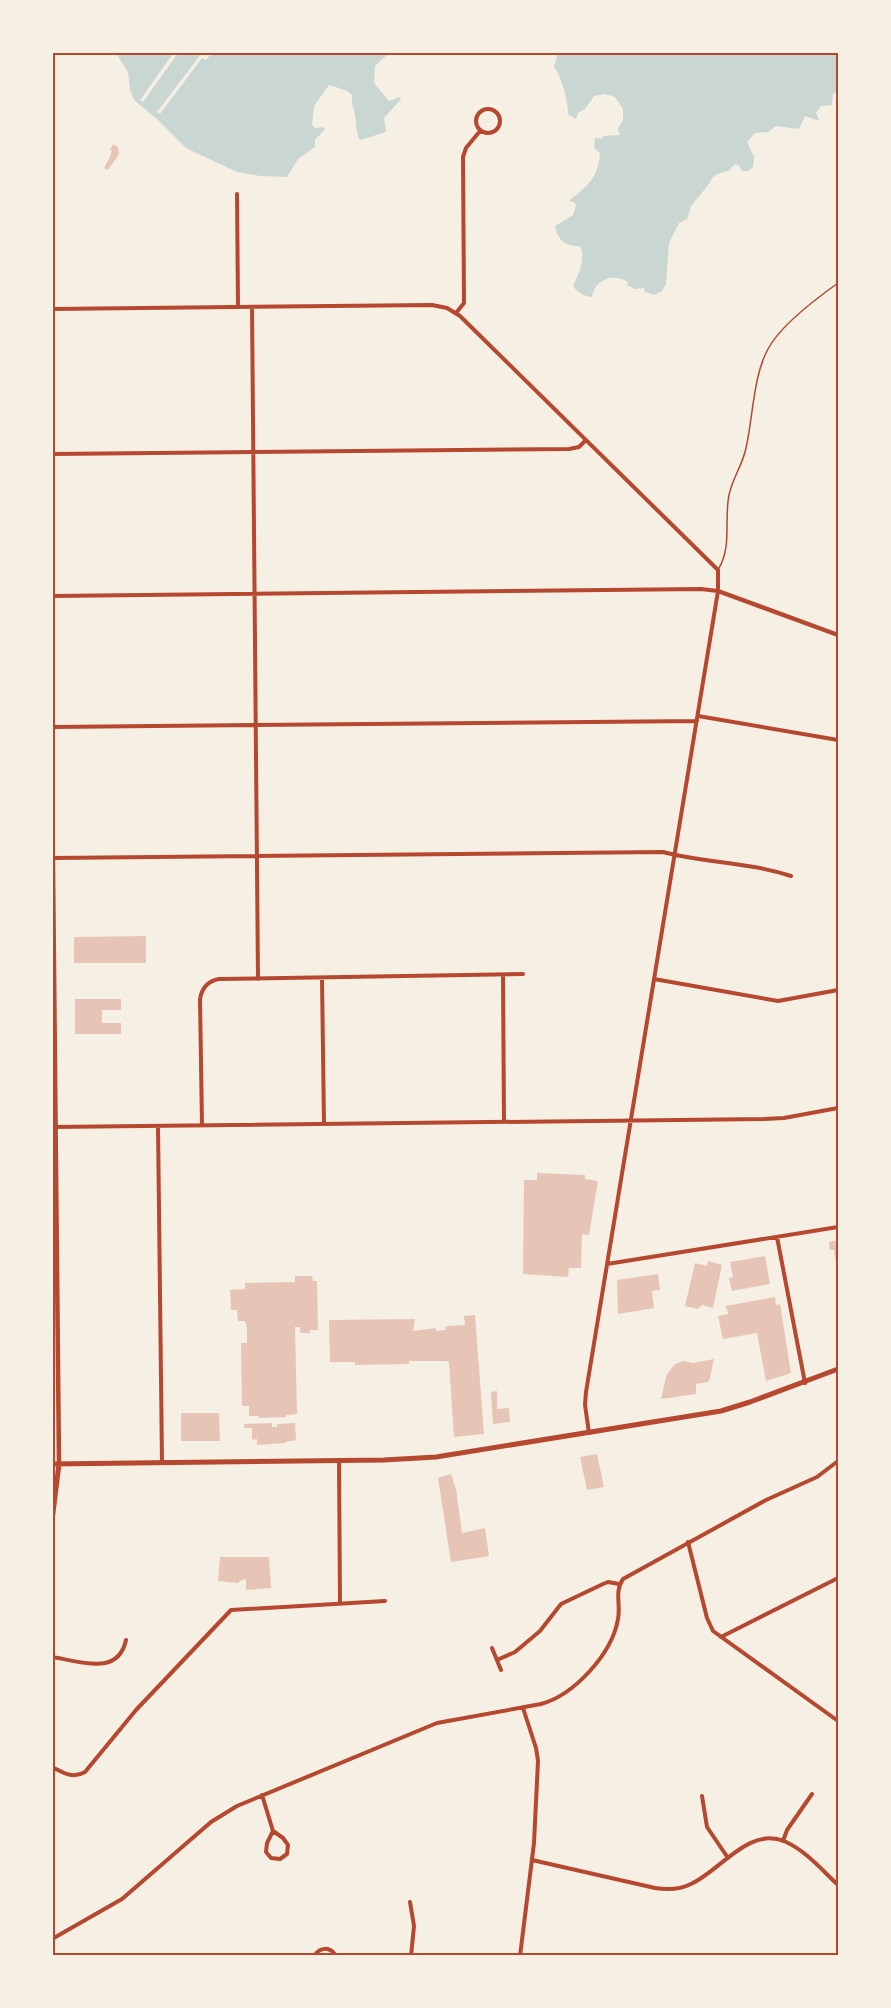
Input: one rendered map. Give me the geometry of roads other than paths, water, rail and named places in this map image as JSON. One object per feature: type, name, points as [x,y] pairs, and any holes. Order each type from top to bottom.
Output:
[{"type":"main road","points":[[52,1521],[56,1464],[339,1461],[436,1457],[721,1411],[838,1370]]},
{"type":"street","points":[[488,109],[496,112],[500,120],[498,128],[488,133],[480,130],[476,124],[478,114],[488,109]]},
{"type":"street","points":[[456,313],[464,303],[463,157],[466,148],[480,130]]},
{"type":"street","points":[[237,194],[237,307]]},
{"type":"street","points":[[52,309],[442,306],[456,313],[718,570],[718,591],[585,1396],[589,1433]]},
{"type":"street","points":[[252,307],[258,979]]},
{"type":"street","points":[[52,454],[569,449],[579,447],[585,440]]},
{"type":"street","points":[[52,596],[701,589],[718,591],[838,635]]},
{"type":"street","points":[[52,727],[697,718],[838,740]]},
{"type":"street","points":[[52,768],[56,1464]]},
{"type":"street","points":[[53,858],[663,852],[713,862],[766,867],[791,876]]},
{"type":"street","points":[[202,1125],[200,999],[206,985],[219,979],[523,975]]},
{"type":"street","points":[[502,976],[504,1122]]},
{"type":"street","points":[[322,978],[324,1124]]},
{"type":"street","points":[[654,979],[778,1000],[838,990]]},
{"type":"street","points":[[54,1127],[764,1119],[784,1118],[838,1108]]},
{"type":"street","points":[[158,1126],[162,1462]]},
{"type":"street","points":[[607,1264],[838,1227]]},
{"type":"street","points":[[777,1237],[805,1383]]},
{"type":"street","points":[[339,1461],[340,1603]]},
{"type":"street","points":[[52,1939],[122,1899],[217,1818],[262,1795],[435,1724],[523,1708],[557,1698],[599,1661],[617,1625],[619,1584],[627,1575],[766,1500],[817,1477],[838,1461]]},
{"type":"street","points":[[688,1542],[707,1618],[713,1631],[838,1720]]},
{"type":"street","points":[[721,1637],[838,1578]]},
{"type":"street","points":[[496,1660],[513,1653],[540,1631],[565,1601],[603,1584],[619,1584]]},
{"type":"street","points":[[52,1767],[70,1775],[81,1775],[85,1772],[136,1710],[231,1610],[385,1601]]},
{"type":"street","points":[[52,1658],[94,1664],[108,1663],[120,1656],[126,1640]]},
{"type":"street","points":[[492,1648],[501,1670]]},
{"type":"street","points":[[520,1956],[532,1860],[538,1754],[523,1708]]},
{"type":"street","points":[[783,1841],[787,1830],[812,1794]]},
{"type":"street","points":[[262,1795],[273,1831],[288,1845],[287,1854],[280,1859],[272,1858],[266,1852],[267,1843],[273,1831]]},
{"type":"street","points":[[702,1796],[707,1827],[728,1858]]},
{"type":"street","points":[[532,1860],[664,1890],[692,1884],[749,1844],[773,1838],[800,1851],[838,1885]]},
{"type":"street","points":[[410,1902],[414,1926],[411,1956]]},
{"type":"street","points":[[314,1956],[324,1948],[332,1950],[336,1956]]},
{"type":"lane","points":[[718,570],[726,548],[729,494],[746,449],[758,381],[766,354],[772,342],[804,310],[838,283]]}]
